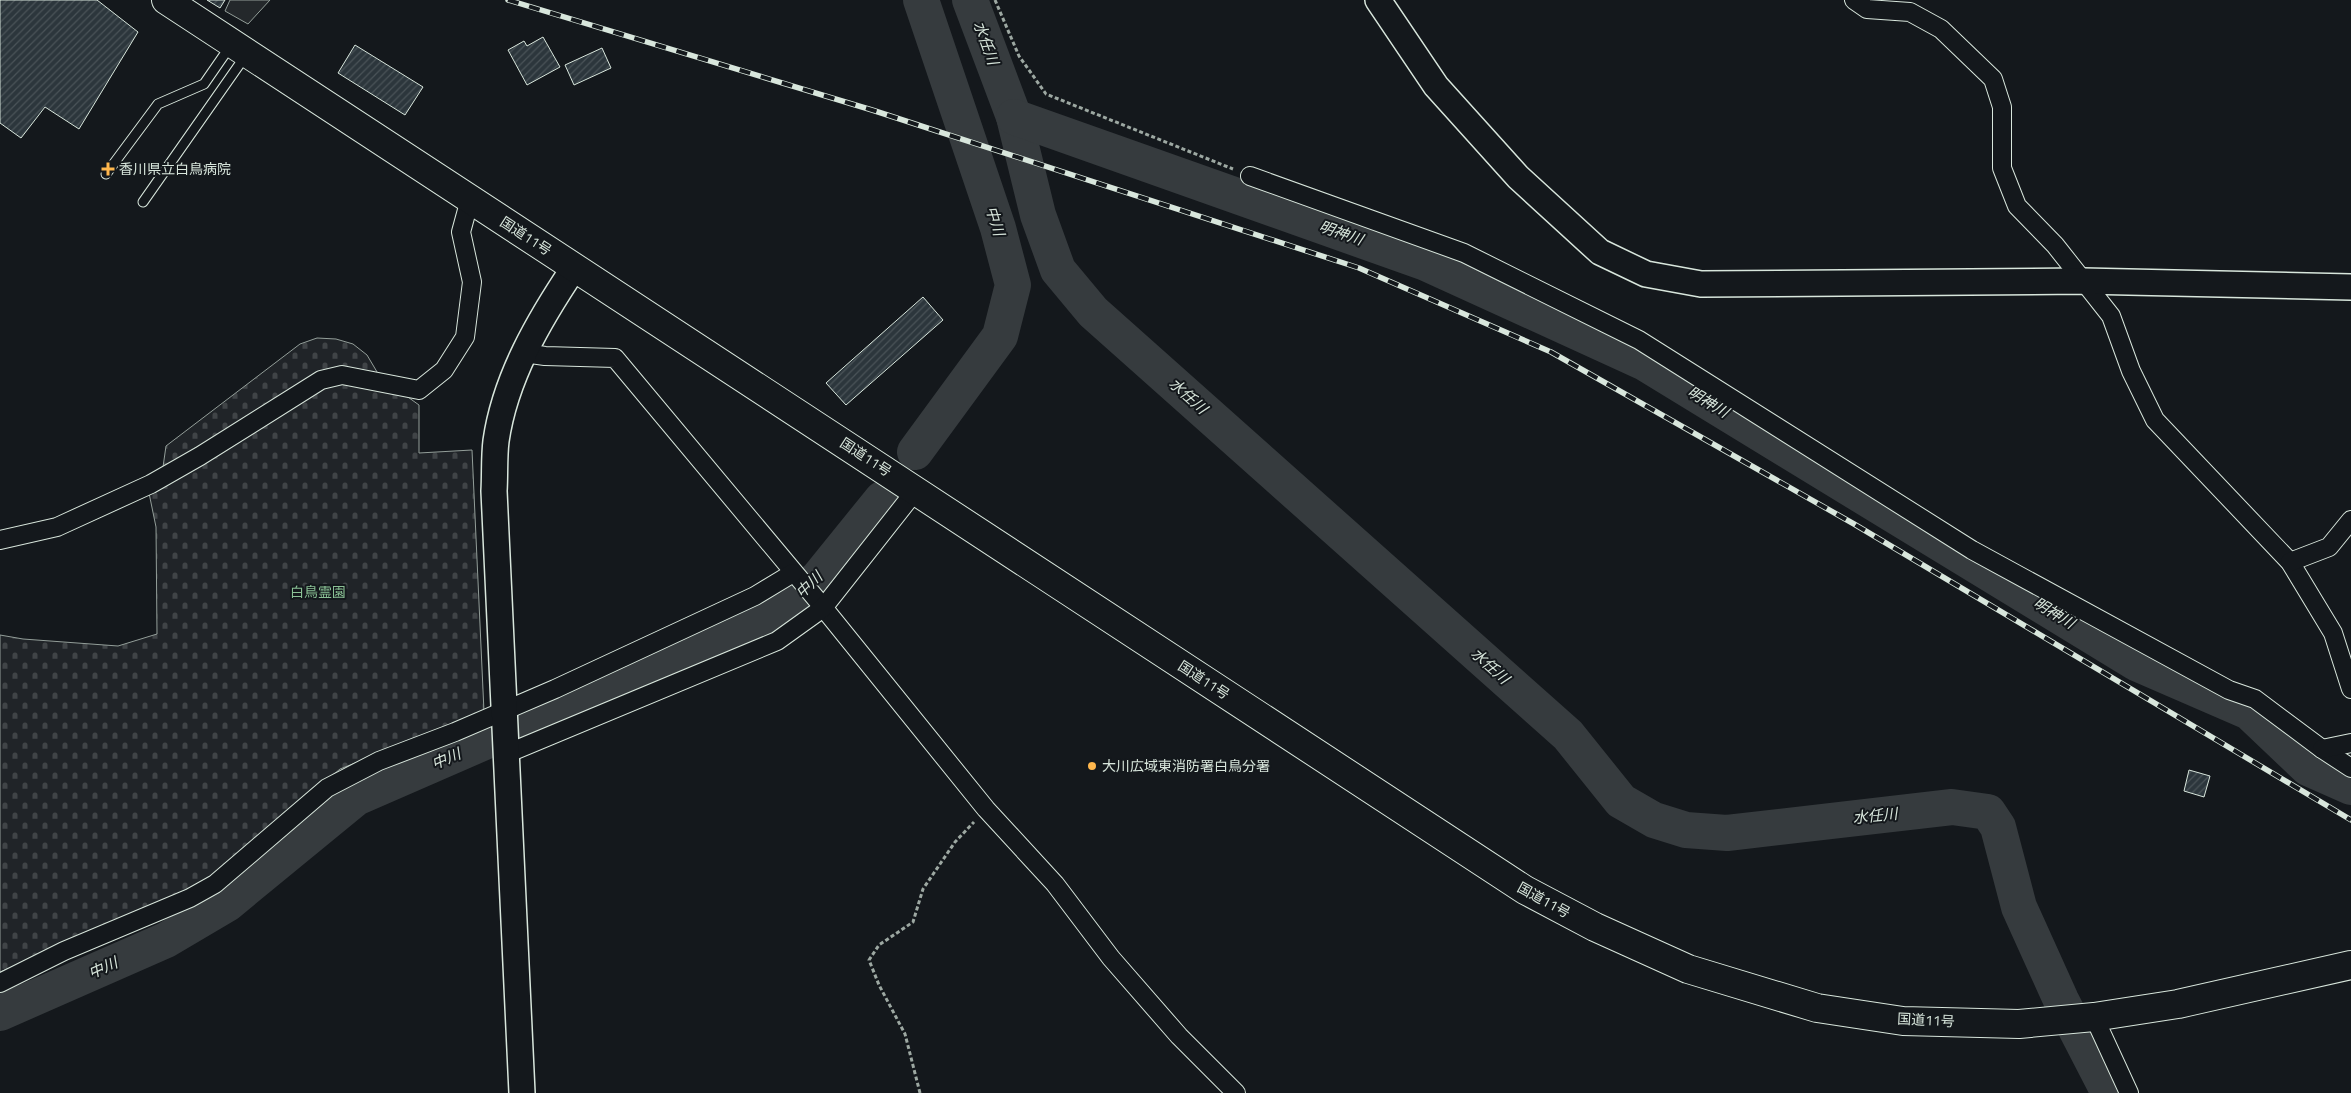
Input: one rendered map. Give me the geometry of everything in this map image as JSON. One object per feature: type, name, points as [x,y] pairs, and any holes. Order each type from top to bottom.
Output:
[{"type":"highway","name":"国道11号","points":[[166,0],[1525,890],[1595,927],[1679,966],[1817,1008],[1903,1020],[2020,1024],[2094,1017],[2178,1004],[2351,965]]},
{"type":"street","points":[[1378,0],[1436,86],[1518,177],[1600,252],[1646,274],[1701,284],[2083,281],[2351,287]]},
{"type":"street","points":[[1854,0],[1867,9],[1910,12],[1941,29],[1993,79],[2002,107],[2002,168],[2017,206],[2055,245],[2111,316],[2131,371],[2154,420],[2290,562],[2333,632],[2351,689]]},
{"type":"street","points":[[1250,176],[1464,254],[1639,340],[1972,550],[2229,690],[2255,699],[2351,768]]},
{"type":"street","points":[[0,540],[57,528],[151,484],[200,456],[321,380],[342,375],[419,390],[444,370],[465,337],[472,282],[461,232],[470,199]]},
{"type":"street","points":[[522,1093],[494,491],[496,441],[508,393],[524,353],[553,300],[574,268]]},
{"type":"street","points":[[524,353],[546,356],[615,358],[820,604],[986,810],[1055,884],[1111,958],[1179,1036],[1236,1093]]},
{"type":"street","points":[[506,754],[777,641],[820,604],[916,490]]},
{"type":"street","points":[[2290,562],[2329,546],[2351,520]]},
{"type":"street","points":[[0,983],[64,951],[190,898],[215,884],[327,788],[379,761],[455,732],[555,689],[755,596],[793,573]]},
{"type":"street","points":[[2322,749],[2351,743]]},
{"type":"street","points":[[2094,1017],[2129,1093]]},
{"type":"lane","points":[[106,174],[158,104],[204,84],[240,48]]},
{"type":"lane","points":[[143,202],[240,48]]},
{"type":"path","points":[[995,0],[1019,56],[1046,94],[1250,176]]},
{"type":"path","points":[[920,1093],[905,1034],[879,985],[869,960],[879,945],[913,922],[923,889],[955,842],[986,810]]},
{"type":"green space","name":"白鳥霊園","points":[[317,338],[336,339],[353,344],[367,355],[380,377],[419,405],[419,453],[472,450],[484,712],[340,769],[194,892],[0,972],[0,635],[23,639],[118,646],[157,634],[156,527],[149,493],[160,488],[166,446],[300,344]]},
{"type":"shaded area","points":[[230,0],[270,0],[248,24],[225,11]]},
{"type":"building","points":[[0,0],[97,0],[138,32],[79,129],[45,107],[21,138],[0,123]]},
{"type":"building","points":[[207,0],[225,0],[220,8]]},
{"type":"building","points":[[543,37],[560,67],[527,85],[508,50],[524,41],[527,46]]},
{"type":"building","points":[[355,45],[423,87],[405,115],[338,73]]},
{"type":"building","points":[[602,48],[611,68],[574,85],[565,65]]},
{"type":"building","points":[[923,297],[943,320],[846,405],[826,383]]},
{"type":"building","points":[[2189,770],[2210,776],[2204,797],[2184,791]]},
{"type":"waterway","name":"中川","points":[[915,452],[1000,336],[1013,285],[998,228],[921,0]]},
{"type":"waterway","name":"水任川","points":[[970,0],[1014,117],[1038,215],[1058,270],[1093,312],[1568,735],[1621,801],[1654,820],[1686,830],[1727,833],[1952,807],[1988,812],[1998,827],[2019,907],[2061,1000],[2109,1093]]},
{"type":"waterway","name":"明神川","points":[[1014,117],[1426,263],[1643,362],[2136,663],[2249,712],[2308,768],[2351,787]]},
{"type":"waterway","name":"中川","points":[[0,1013],[166,940],[227,904],[356,798],[535,720],[672,655],[775,616],[818,578],[882,499]]},
{"type":"railway","points":[[508,0],[872,110],[1359,268],[1551,352],[1854,524],[2351,820]]},
{"type":"place","name":"香川県立白鳥病院","points":[[108,169]]},
{"type":"place","name":"大川広域東消防署白鳥分署","points":[[1092,766]]}]
